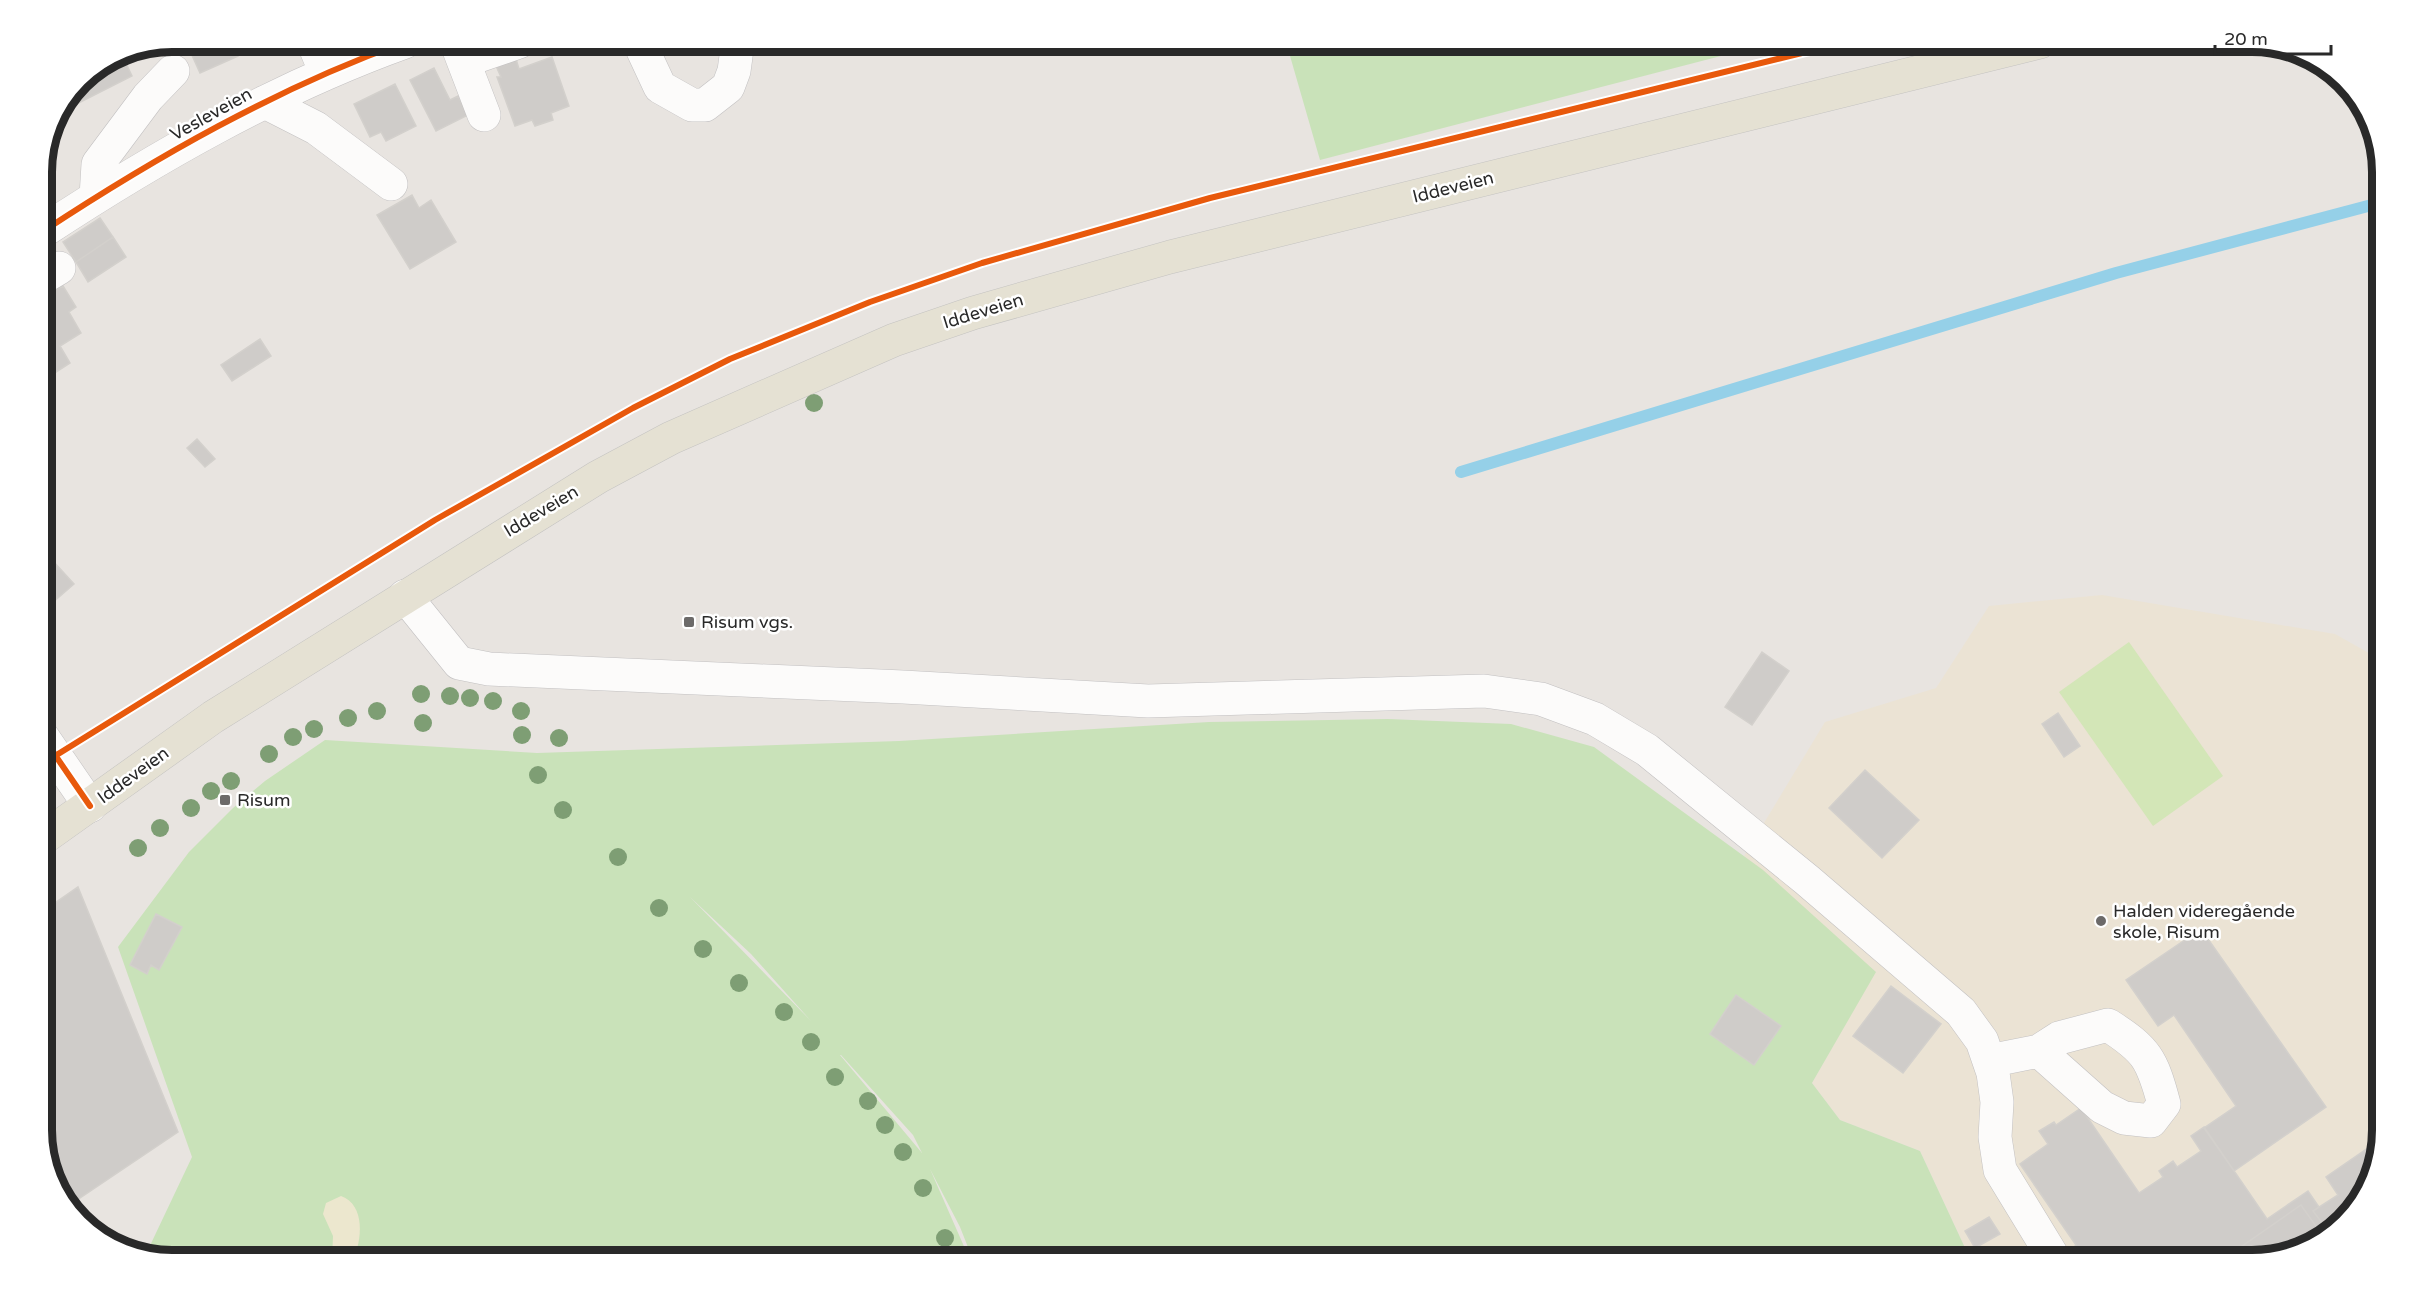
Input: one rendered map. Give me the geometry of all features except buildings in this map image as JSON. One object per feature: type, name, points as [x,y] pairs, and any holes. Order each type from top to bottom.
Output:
[{"type":"main road","name":"Iddeveien","points":[[53,831],[213,717],[598,477],[671,438],[894,340],[1170,257],[1999,52]]},
{"type":"street","points":[[317,52],[326,73]]},
{"type":"street","name":"Vesleveien","points":[[53,225],[96,197],[265,102],[326,73],[380,52]]},
{"type":"street","points":[[460,52],[484,115]]},
{"type":"street","points":[[644,52],[660,87],[692,105],[705,105],[728,87],[734,71],[737,52]]},
{"type":"street","points":[[96,197],[98,164],[148,97],[173,71]]},
{"type":"street","points":[[265,102],[315,128],[391,184]]},
{"type":"street","points":[[405,596],[459,663],[489,669],[903,687],[1148,701],[1484,691],[1541,699],[1595,719],[1647,750],[1665,764],[1807,880],[1961,1012],[1983,1041],[1989,1061],[1997,1102],[1995,1137],[2001,1170],[2049,1250]]},
{"type":"street","points":[[53,752],[90,806]]},
{"type":"street","points":[[1989,1061],[2039,1051]]},
{"type":"shaded area","name":"Halden videregående skole, Risum","points":[[2102,595],[2335,634],[2372,655],[2371,1145],[2366,1168],[2348,1203],[2326,1225],[2313,1233],[2284,1245],[2253,1250],[1966,1250],[1920,1151],[1840,1120],[1812,1083],[1875,972],[1744,856],[1825,722],[1936,688],[1989,606]]},
{"type":"green space","points":[[1289,52],[1736,52],[1320,160]]},
{"type":"green space","points":[[2129,642],[2223,776],[2153,826],[2059,692]]},
{"type":"green space","points":[[1388,719],[1511,724],[1594,747],[1763,870],[1876,972],[1812,1083],[1840,1120],[1920,1151],[1966,1250],[969,1250],[960,1227],[930,1169],[966,1250],[172,1250],[149,1247],[192,1157],[118,947],[189,852],[233,808],[265,781],[325,740],[537,753],[899,741],[1209,722]],"holes":[[[690,897],[751,954],[811,1021]],[[840,1055],[841,1055],[913,1135],[922,1153]]]},
{"type":"sand","points":[[341,1196],[355,1207],[360,1224],[356,1250],[332,1250],[333,1236],[323,1214],[326,1203]]},
{"type":"waterway","points":[[1461,472],[2116,273],[2372,205]]},
{"type":"cycle path","points":[[53,225],[129,177],[218,126],[310,81],[378,52]]},
{"type":"cycle path","points":[[53,757],[435,520],[633,408],[730,359],[870,302],[982,263],[1210,198],[1806,52]]},
{"type":"cycle path","points":[[53,752],[90,806]]},
{"type":"place","name":"Risum vgs.","points":[[689,622]]},
{"type":"place","name":"Risum","points":[[225,800]]},
{"type":"place","name":"Halden videregående skole, Risum","points":[[2101,921]]}]
